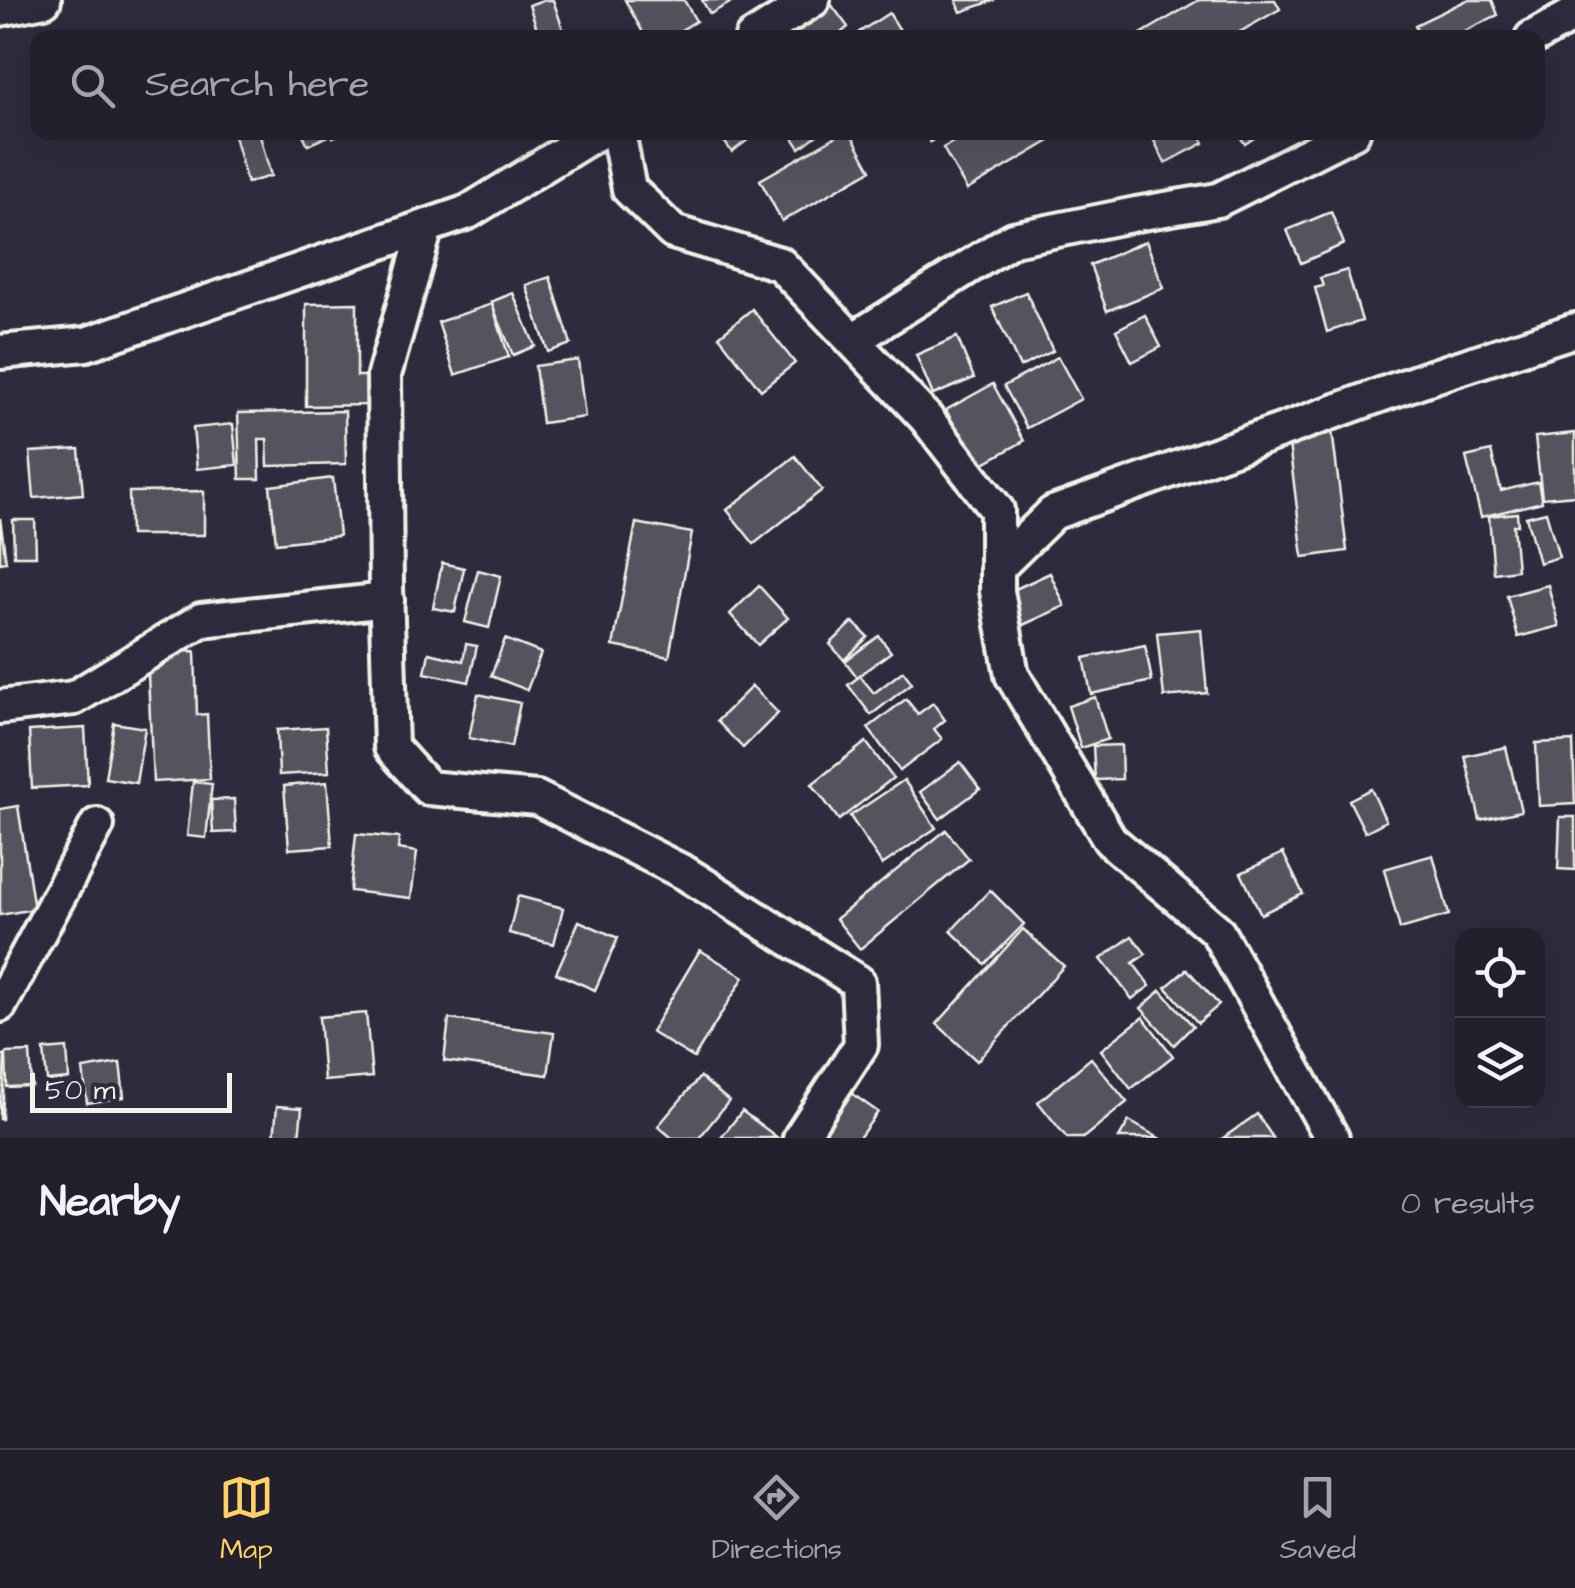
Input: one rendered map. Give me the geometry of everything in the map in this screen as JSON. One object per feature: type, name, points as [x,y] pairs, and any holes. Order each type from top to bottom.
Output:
[{"type":"street","points":[[0,9],[44,0]]},
{"type":"street","points":[[765,30],[813,0]]},
{"type":"street","points":[[1545,31],[1575,14]]},
{"type":"street","points":[[0,352],[86,344],[468,212],[585,140]]},
{"type":"street","points":[[620,140],[629,189],[673,232],[780,264],[926,418],[997,510],[997,591],[1012,675],[1110,840],[1217,931],[1332,1138]]},
{"type":"street","points":[[852,340],[1013,238],[1218,200],[1337,140]]},
{"type":"street","points":[[426,227],[384,375],[392,747],[428,788],[537,798],[684,873],[858,982],[861,1045],[800,1138]]},
{"type":"street","points":[[997,568],[1053,512],[1422,380],[1575,330]]},
{"type":"street","points":[[0,707],[74,698],[200,620],[387,600]]},
{"type":"street","points":[[0,1005],[96,825]]},
{"type":"building","points":[[553,0],[563,30],[537,30],[529,5]]},
{"type":"building","points":[[625,0],[684,0],[696,21],[681,30],[642,30]]},
{"type":"building","points":[[702,0],[735,0],[710,14]]},
{"type":"building","points":[[828,0],[848,27],[844,30],[790,30]]},
{"type":"building","points":[[956,0],[995,0],[961,12]]},
{"type":"building","points":[[1199,0],[1275,0],[1280,9],[1243,30],[1148,30]]},
{"type":"building","points":[[1467,0],[1492,0],[1498,15],[1467,30],[1417,30],[1415,25]]},
{"type":"building","points":[[889,13],[900,30],[863,30]]},
{"type":"building","points":[[235,140],[261,140],[271,176],[247,183]]},
{"type":"building","points":[[723,140],[748,140],[732,152]]},
{"type":"building","points":[[794,140],[810,140],[800,148]]},
{"type":"building","points":[[830,140],[854,140],[871,170],[782,221],[760,180]]},
{"type":"building","points":[[956,140],[1051,140],[967,190],[943,148]]},
{"type":"building","points":[[1154,140],[1202,140],[1204,143],[1165,163]]},
{"type":"building","points":[[1331,212],[1344,244],[1301,263],[1287,230]]},
{"type":"building","points":[[1146,241],[1164,288],[1107,311],[1090,265]]},
{"type":"building","points":[[1347,270],[1362,321],[1327,332],[1315,288],[1323,286],[1320,278]]},
{"type":"building","points":[[550,277],[571,344],[548,352],[526,285]]},
{"type":"building","points":[[1026,292],[1053,351],[1020,367],[992,307]]},
{"type":"building","points":[[513,293],[535,346],[513,355],[491,302]]},
{"type":"building","points":[[357,303],[357,376],[369,376],[369,405],[306,406],[306,304]]},
{"type":"building","points":[[492,304],[509,357],[455,375],[438,322]]},
{"type":"building","points":[[752,309],[795,363],[761,390],[719,336]]},
{"type":"building","points":[[1145,315],[1161,347],[1132,362],[1116,330]]},
{"type":"building","points":[[957,337],[974,378],[933,395],[916,355]]},
{"type":"building","points":[[1058,357],[1081,399],[1027,428],[1004,386]]},
{"type":"building","points":[[578,360],[585,417],[542,423],[535,366]]},
{"type":"building","points":[[993,384],[1024,441],[977,467],[946,410]]},
{"type":"building","points":[[345,411],[346,464],[268,466],[267,439],[259,439],[260,479],[240,479],[238,413]]},
{"type":"building","points":[[233,424],[237,465],[197,469],[193,428]]},
{"type":"building","points":[[1332,430],[1347,551],[1303,557],[1288,436]]},
{"type":"building","points":[[1575,433],[1575,495],[1542,498],[1535,437]]},
{"type":"building","points":[[79,449],[83,494],[34,498],[30,452]]},
{"type":"building","points":[[1491,451],[1501,491],[1538,482],[1542,502],[1481,517],[1466,457]]},
{"type":"building","points":[[795,456],[822,490],[754,544],[727,510]]},
{"type":"building","points":[[333,478],[339,536],[276,543],[270,486]]},
{"type":"building","points":[[204,491],[204,535],[130,535],[129,492]]},
{"type":"building","points":[[1546,512],[1559,557],[1539,563],[1526,517]]},
{"type":"building","points":[[1517,513],[1518,525],[1513,525],[1517,570],[1494,573],[1489,516]]},
{"type":"building","points":[[0,518],[6,562],[0,563]]},
{"type":"building","points":[[13,520],[35,520],[36,556],[14,556]]},
{"type":"building","points":[[636,523],[692,533],[669,657],[613,646]]},
{"type":"building","points":[[442,563],[464,568],[455,612],[433,608]]},
{"type":"building","points":[[478,570],[501,576],[489,628],[465,622]]},
{"type":"building","points":[[1050,573],[1065,606],[1023,625],[1009,592]]},
{"type":"building","points":[[1548,585],[1559,626],[1518,637],[1507,596]]},
{"type":"building","points":[[759,586],[788,618],[758,645],[730,614]]},
{"type":"building","points":[[853,622],[868,637],[844,660],[830,644]]},
{"type":"building","points":[[1201,629],[1207,693],[1164,697],[1157,633]]},
{"type":"building","points":[[879,636],[891,652],[857,677],[845,661]]},
{"type":"building","points":[[505,639],[541,653],[527,690],[491,676]]},
{"type":"building","points":[[466,644],[477,646],[469,682],[425,673],[429,653],[463,661]]},
{"type":"building","points":[[1145,645],[1152,681],[1091,694],[1084,658]]},
{"type":"building","points":[[195,651],[197,715],[207,714],[210,779],[153,782],[147,653]]},
{"type":"building","points":[[903,671],[912,683],[871,715],[848,685],[860,676],[874,693]]},
{"type":"building","points":[[752,686],[778,713],[743,748],[717,721]]},
{"type":"building","points":[[478,694],[520,703],[511,747],[469,738]]},
{"type":"building","points":[[1095,697],[1108,739],[1081,748],[1068,706]]},
{"type":"building","points":[[906,699],[918,714],[933,703],[945,720],[934,729],[942,739],[900,771],[868,728]]},
{"type":"building","points":[[114,723],[145,728],[136,783],[105,778]]},
{"type":"building","points":[[326,727],[329,772],[279,775],[277,730]]},
{"type":"building","points":[[85,728],[88,785],[32,788],[29,731]]},
{"type":"building","points":[[1573,741],[1575,804],[1539,806],[1536,743]]},
{"type":"building","points":[[866,742],[893,778],[839,820],[812,784]]},
{"type":"building","points":[[1121,745],[1122,779],[1095,780],[1093,746]]},
{"type":"building","points":[[1506,747],[1521,811],[1480,820],[1465,756]]},
{"type":"building","points":[[960,762],[980,789],[940,819],[920,792]]},
{"type":"building","points":[[904,780],[936,828],[882,865],[850,816]]},
{"type":"building","points":[[193,782],[212,784],[206,838],[187,836]]},
{"type":"building","points":[[327,782],[332,846],[289,849],[284,786]]},
{"type":"building","points":[[1371,789],[1386,821],[1365,832],[1349,800]]},
{"type":"building","points":[[234,799],[236,832],[213,833],[211,800]]},
{"type":"building","points":[[18,806],[34,909],[0,915],[0,809]]},
{"type":"building","points":[[1560,817],[1575,817],[1575,870],[1558,869]]},
{"type":"building","points":[[946,830],[969,859],[860,949],[836,919]]},
{"type":"building","points":[[356,834],[399,838],[398,849],[417,852],[411,898],[350,891]]},
{"type":"building","points":[[1283,853],[1303,894],[1261,914],[1241,873]]},
{"type":"building","points":[[1433,855],[1449,915],[1400,929],[1384,869]]},
{"type":"building","points":[[990,890],[1024,924],[985,964],[951,931]]},
{"type":"building","points":[[518,896],[563,908],[554,944],[509,933]]},
{"type":"building","points":[[579,921],[618,938],[595,990],[556,973]]},
{"type":"building","points":[[1023,929],[1064,966],[977,1061],[937,1024]]},
{"type":"building","points":[[1132,936],[1146,954],[1133,963],[1150,986],[1132,999],[1101,959]]},
{"type":"building","points":[[700,950],[744,977],[694,1058],[651,1032]]},
{"type":"building","points":[[1187,969],[1219,1005],[1198,1023],[1166,987]]},
{"type":"building","points":[[1161,990],[1193,1026],[1174,1045],[1141,1008]]},
{"type":"building","points":[[366,1013],[372,1077],[324,1081],[319,1017]]},
{"type":"building","points":[[1143,1017],[1173,1056],[1131,1089],[1101,1050]]},
{"type":"building","points":[[449,1019],[554,1033],[548,1075],[444,1061]]},
{"type":"building","points":[[67,1048],[69,1079],[47,1081],[44,1050]]},
{"type":"building","points":[[30,1052],[32,1086],[7,1087],[6,1053]]},
{"type":"building","points":[[0,1055],[5,1055],[2,1119],[0,1119]]},
{"type":"building","points":[[1091,1058],[1127,1102],[1083,1138],[1067,1138],[1038,1102]]},
{"type":"building","points":[[120,1063],[124,1097],[87,1103],[83,1069]]},
{"type":"building","points":[[700,1077],[729,1101],[699,1138],[672,1138],[658,1126]]},
{"type":"building","points":[[844,1088],[878,1112],[859,1138],[808,1138]]},
{"type":"building","points":[[277,1106],[302,1108],[299,1138],[274,1138]]},
{"type":"building","points":[[742,1111],[778,1138],[721,1138]]},
{"type":"building","points":[[1257,1114],[1273,1138],[1223,1138]]},
{"type":"building","points":[[1129,1121],[1159,1138],[1119,1138]]}]
